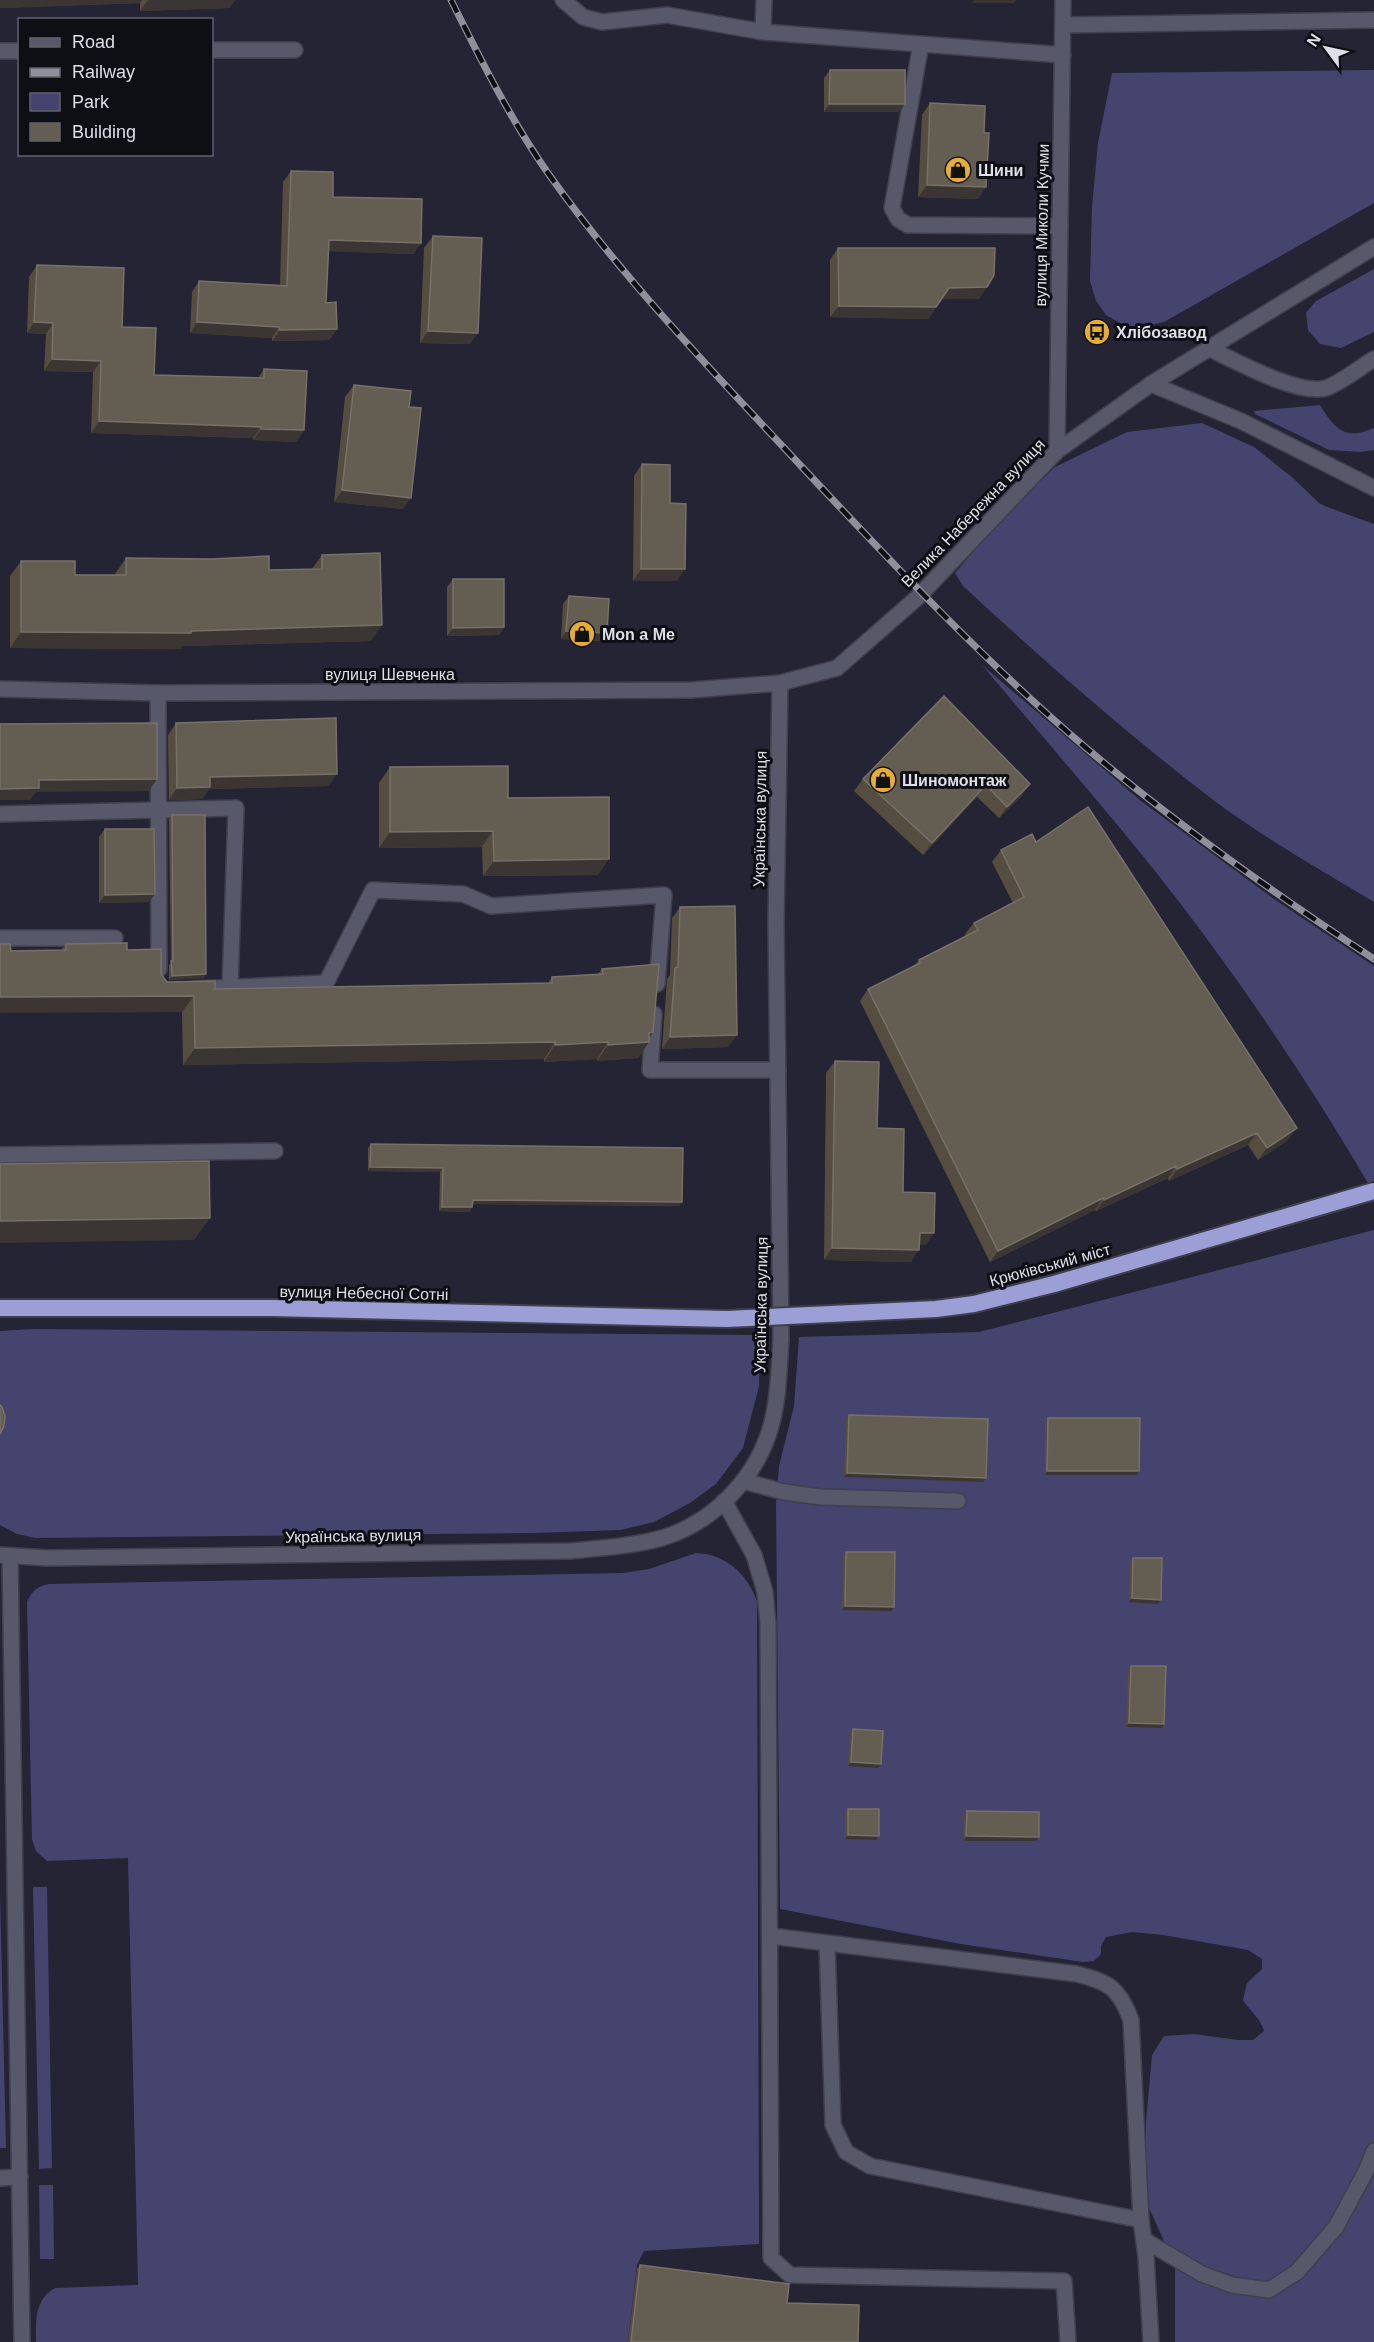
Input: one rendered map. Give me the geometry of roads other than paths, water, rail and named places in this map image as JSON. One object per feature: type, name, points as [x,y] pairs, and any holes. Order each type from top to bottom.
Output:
[{"type":"highway","name":"Крюківський міст","points":[[727,1319],[936,1309],[974,1304],[1054,1284],[1374,1191]]},
{"type":"highway","name":"вулиця Небесної Сотні","points":[[0,1308],[272,1308],[727,1319]]},
{"type":"street","points":[[563,0],[583,17],[602,22],[667,15],[763,32],[1063,55]]},
{"type":"street","points":[[763,32],[764,0]]},
{"type":"street","name":"вулиця Миколи Кучми","points":[[1057,450],[1064,0]]},
{"type":"street","points":[[1063,25],[1374,20]]},
{"type":"street","points":[[921,44],[892,208],[898,219],[908,225],[1060,226]]},
{"type":"street","points":[[213,50],[295,50]]},
{"type":"street","points":[[0,51],[18,51]]},
{"type":"street","name":"Велика Набережна вулиця","points":[[780,683],[837,668],[918,597],[1057,450],[1151,384],[1374,247]]},
{"type":"street","points":[[1208,348],[1272,378],[1301,387],[1325,388],[1374,359]]},
{"type":"street","points":[[1151,384],[1241,421],[1374,488]]},
{"type":"street","name":"вулиця Шевченка","points":[[0,689],[158,693],[692,690],[780,683]]},
{"type":"street","name":"Українська вулиця","points":[[5,1556],[47,1558],[571,1551],[632,1544],[664,1537],[691,1526],[724,1501],[743,1481],[761,1452],[772,1423],[777,1394],[781,1340],[776,923],[780,683]]},
{"type":"street","points":[[158,693],[159,990]]},
{"type":"street","points":[[0,814],[236,808],[230,988]]},
{"type":"street","points":[[182,989],[326,983],[373,890],[463,894],[491,906],[664,895],[650,1070],[778,1070]]},
{"type":"street","points":[[0,938],[115,938]]},
{"type":"street","points":[[0,1155],[275,1151]]},
{"type":"street","points":[[743,1481],[784,1492],[822,1497],[958,1501]]},
{"type":"street","points":[[724,1501],[754,1555],[765,1592],[768,1624],[771,2258],[790,2275],[1064,2281],[1068,2342]]},
{"type":"street","points":[[5,1556],[22,2342]]},
{"type":"street","points":[[771,1936],[1077,1974],[1105,1981],[1122,1998],[1131,2020],[1141,2220],[1151,2342]]},
{"type":"street","points":[[827,1943],[833,2125],[846,2152],[870,2166],[1141,2220]]},
{"type":"street","points":[[1144,2240],[1202,2274],[1232,2285],[1269,2290],[1297,2272],[1336,2227],[1374,2151]]},
{"type":"street","points":[[0,2178],[20,2177]]},
{"type":"railway","points":[[451,0],[522,134],[579,215],[640,290],[704,362],[905,576],[1011,681],[1119,776],[1226,858],[1374,959]]},
{"type":"place","name":"Шини","points":[[958,170]]},
{"type":"place","name":"Хлібозавод","points":[[1097,332]]},
{"type":"place","name":"Mon a Me","points":[[582,634]]},
{"type":"place","name":"Шиномонтаж","points":[[883,780]]}]
